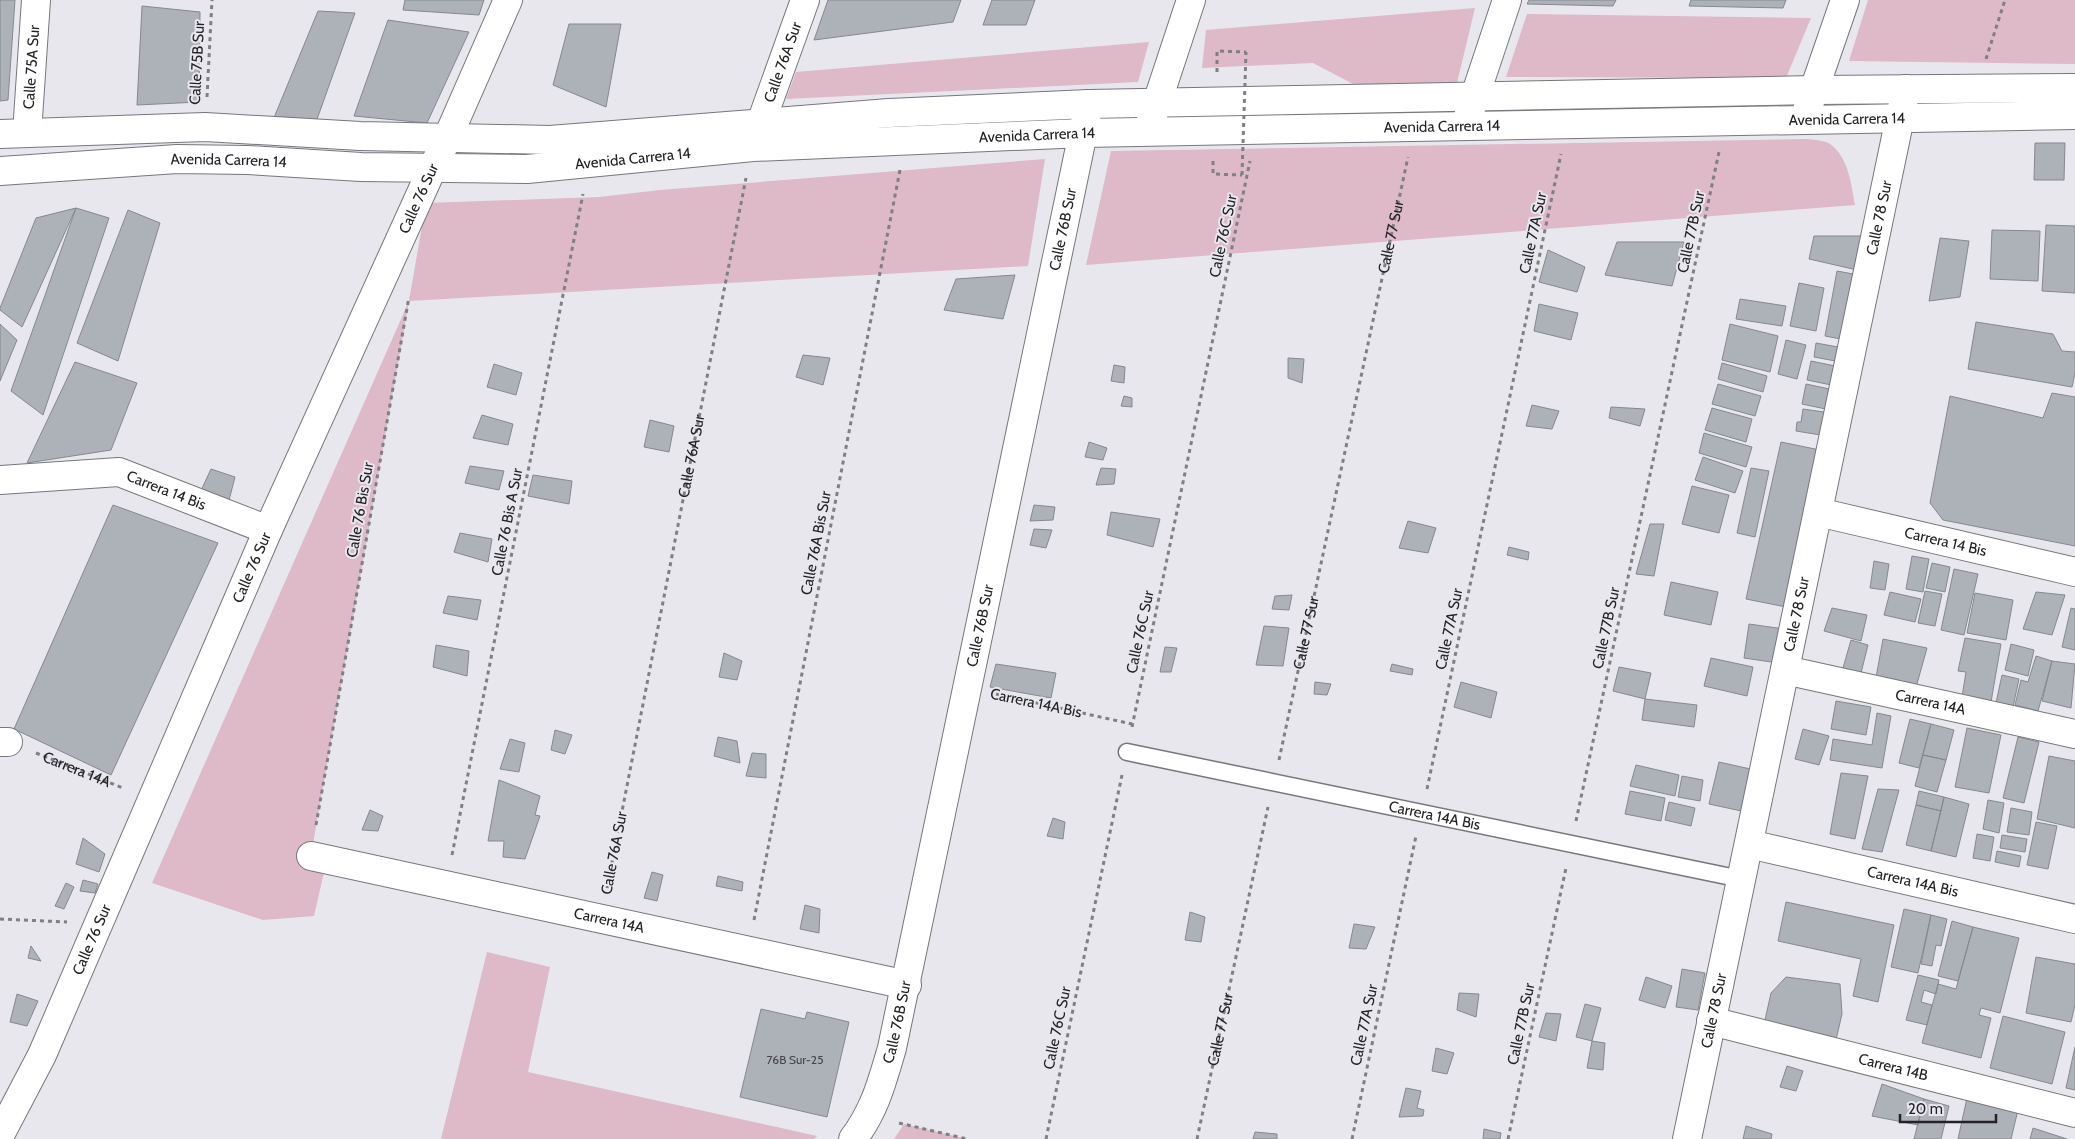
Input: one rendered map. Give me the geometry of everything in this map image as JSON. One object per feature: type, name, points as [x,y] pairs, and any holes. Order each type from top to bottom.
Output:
[{"type":"street","name":"Calle 75A Sur","points":[[27,133],[36,0]]},
{"type":"street","name":"Calle 76 Sur","points":[[9,1134],[268,530],[447,139],[508,0]]},
{"type":"street","name":"Calle 76A Sur","points":[[757,134],[805,0]]},
{"type":"street","points":[[1147,132],[1190,0]]},
{"type":"street","points":[[1465,126],[1507,0]]},
{"type":"street","points":[[1804,119],[1844,0]]},
{"type":"street","name":"Avenida Carrera 14","points":[[2,176],[177,159],[248,160],[360,167],[527,169],[589,164],[757,134],[909,112],[1089,104],[1814,90],[2075,88]]},
{"type":"street","name":"Calle 78 Sur","points":[[1687,1139],[1906,89]]},
{"type":"street","name":"Calle 76B Sur","points":[[853,1139],[869,1116],[879,1094],[907,985],[1089,104]]},
{"type":"street","name":"Avenida Carrera 14","points":[[0,134],[206,127],[447,139],[550,140],[757,134],[906,139],[1084,133],[2075,115]]},
{"type":"street","name":"Carrera 14 Bis","points":[[0,480],[119,472],[268,530]]},
{"type":"street","name":"Carrera 14 Bis","points":[[1818,512],[2075,572]]},
{"type":"street","name":"Carrera 14A","points":[[1785,670],[2075,734]]},
{"type":"street","name":"Carrera 14A Bis","points":[[1748,844],[2075,919]]},
{"type":"street","name":"Carrera 14A","points":[[311,856],[907,985]]},
{"type":"street","name":"Carrera 14B","points":[[1711,1021],[2075,1113]]},
{"type":"lane","name":"Carrera 14A Bis","points":[[1127,752],[1741,878]]},
{"type":"path","name":"Calle 75B Sur","points":[[206,127],[212,0]]},
{"type":"path","points":[[1977,88],[2005,0]]},
{"type":"path","points":[[1213,174],[1242,175],[1246,52],[1217,51]]},
{"type":"path","name":"Calle 77B Sur","points":[[1508,1139],[1726,121]]},
{"type":"path","name":"Calle 77A Sur","points":[[1352,1139],[1568,124]]},
{"type":"path","name":"Calle 77 Sur","points":[[1197,1139],[1415,127]]},
{"type":"path","name":"Calle 76C Sur","points":[[1046,1139],[1256,130]]},
{"type":"path","name":"Calle 76A Sur","points":[[601,918],[757,134]]},
{"type":"path","name":"Calle 76A Bis Sur","points":[[748,950],[906,139]]},
{"type":"path","name":"Calle 76 Bis A Sur","points":[[446,885],[589,164]]},
{"type":"path","name":"Calle 76 Bis Sur","points":[[311,856],[410,291]]},
{"type":"path","name":"Carrera 14A Bis","points":[[969,688],[1132,724]]},
{"type":"path","name":"Carrera 14A","points":[[4,742],[152,800]]},
{"type":"path","points":[[0,919],[98,924]]},
{"type":"path","points":[[869,1116],[967,1139]]},
{"type":"shaded area","points":[[1868,0],[2075,0],[2075,64],[1849,61]]},
{"type":"shaded area","points":[[1475,8],[1457,83],[1355,85],[1313,63],[1202,68],[1206,30]]},
{"type":"shaded area","points":[[1527,14],[1811,18],[1786,78],[1506,77]]},
{"type":"shaded area","points":[[1149,42],[1138,82],[786,99],[796,72]]},
{"type":"shaded area","points":[[1807,139],[1828,143],[1841,156],[1848,172],[1855,205],[1086,265],[1111,151]]},
{"type":"shaded area","points":[[1045,159],[1028,266],[409,301],[426,203],[599,197],[660,190]]},
{"type":"shaded area","points":[[409,301],[311,855],[327,859],[314,916],[263,920],[152,883]]},
{"type":"shaded area","points":[[487,952],[550,967],[528,1072],[817,1136],[814,1139],[441,1139]]},
{"type":"shaded area","points":[[904,1124],[967,1139],[894,1139]]},
{"type":"building","points":[[0,0],[15,0],[8,100],[0,101]]},
{"type":"building","points":[[405,0],[484,0],[479,15],[403,10]]},
{"type":"building","points":[[828,0],[961,0],[953,22],[814,40]]},
{"type":"building","points":[[992,0],[1035,0],[1026,25],[983,25]]},
{"type":"building","points":[[1529,0],[1616,0],[1613,6],[1527,4]]},
{"type":"building","points":[[1691,0],[1786,0],[1783,8],[1689,6]]},
{"type":"building","points":[[142,6],[200,12],[199,102],[137,105]]},
{"type":"building","points":[[318,11],[355,13],[316,122],[273,120]]},
{"type":"building","points":[[388,20],[469,32],[427,123],[354,116]]},
{"type":"building","points":[[569,24],[621,24],[606,107],[553,85]]},
{"type":"building","points":[[2035,143],[2065,143],[2064,180],[2034,180]]},
{"type":"building","points":[[76,208],[109,218],[43,415],[11,391]]},
{"type":"building","points":[[76,208],[22,327],[0,310],[0,308],[36,218]]},
{"type":"building","points":[[128,210],[160,223],[118,361],[77,343]]},
{"type":"building","points":[[2046,225],[2075,226],[2075,293],[2042,291]]},
{"type":"building","points":[[1992,230],[2040,231],[2038,281],[1990,279]]},
{"type":"building","points":[[1814,236],[1874,236],[1866,272],[1809,259]]},
{"type":"building","points":[[1940,238],[1969,241],[1960,297],[1929,301]]},
{"type":"building","points":[[1617,242],[1684,242],[1672,286],[1605,275]]},
{"type":"building","points":[[1548,250],[1585,267],[1577,292],[1539,282]]},
{"type":"building","points":[[1837,271],[1864,276],[1851,341],[1825,336]]},
{"type":"building","points":[[1015,275],[1003,319],[944,310],[956,279]]},
{"type":"building","points":[[1799,283],[1824,288],[1816,331],[1790,326]]},
{"type":"building","points":[[1740,299],[1786,306],[1782,326],[1736,319]]},
{"type":"building","points":[[1539,304],[1578,313],[1571,340],[1534,331]]},
{"type":"building","points":[[1976,322],[2053,334],[2062,351],[2075,352],[2075,373],[2072,387],[1968,369]]},
{"type":"building","points":[[0,324],[17,340],[0,381]]},
{"type":"building","points":[[1730,324],[1778,336],[1770,372],[1722,360]]},
{"type":"building","points":[[1786,340],[1806,345],[1797,379],[1778,374]]},
{"type":"building","points":[[1816,343],[1849,349],[1846,363],[1814,357]]},
{"type":"building","points":[[803,355],[830,358],[823,385],[796,377]]},
{"type":"building","points":[[1288,358],[1304,359],[1302,383],[1288,378]]},
{"type":"building","points":[[1811,361],[1845,368],[1841,387],[1807,380]]},
{"type":"building","points":[[75,362],[137,383],[111,450],[27,463]]},
{"type":"building","points":[[1722,363],[1767,376],[1763,392],[1718,379]]},
{"type":"building","points":[[494,364],[522,373],[516,395],[487,387]]},
{"type":"building","points":[[1114,365],[1125,367],[1124,383],[1111,381]]},
{"type":"building","points":[[1718,384],[1761,396],[1755,416],[1712,404]]},
{"type":"building","points":[[1806,384],[1839,391],[1835,411],[1802,404]]},
{"type":"building","points":[[2052,393],[2075,397],[2075,546],[1943,520],[1930,503],[1950,396],[2043,418]]},
{"type":"building","points":[[1124,396],[1132,398],[1132,407],[1121,406]]},
{"type":"building","points":[[1532,405],[1559,411],[1552,429],[1526,426]]},
{"type":"building","points":[[1611,407],[1645,409],[1640,426],[1609,418]]},
{"type":"building","points":[[1712,408],[1752,419],[1746,442],[1705,430]]},
{"type":"building","points":[[1803,409],[1831,413],[1827,436],[1796,431],[1797,422],[1801,422]]},
{"type":"building","points":[[482,415],[513,424],[508,445],[473,438]]},
{"type":"building","points":[[650,420],[674,426],[669,452],[644,447]]},
{"type":"building","points":[[1704,433],[1752,447],[1746,467],[1699,453]]},
{"type":"building","points":[[1089,442],[1107,448],[1103,460],[1085,457]]},
{"type":"building","points":[[1781,442],[1820,450],[1786,607],[1746,599]]},
{"type":"building","points":[[1703,457],[1743,471],[1735,493],[1695,480]]},
{"type":"building","points":[[470,466],[504,471],[499,490],[465,483]]},
{"type":"building","points":[[1101,468],[1116,469],[1114,484],[1096,485]]},
{"type":"building","points":[[1751,468],[1769,471],[1755,537],[1737,533]]},
{"type":"building","points":[[211,469],[235,477],[227,508],[198,497]]},
{"type":"building","points":[[533,475],[572,481],[569,504],[528,496]]},
{"type":"building","points":[[1692,486],[1729,495],[1719,533],[1682,524]]},
{"type":"building","points":[[113,505],[218,543],[111,775],[14,729]]},
{"type":"building","points":[[1034,505],[1055,507],[1053,520],[1030,521]]},
{"type":"building","points":[[1111,512],[1160,519],[1153,547],[1107,535]]},
{"type":"building","points":[[1408,521],[1436,528],[1428,553],[1399,548]]},
{"type":"building","points":[[1650,524],[1664,524],[1654,576],[1636,574]]},
{"type":"building","points":[[1034,529],[1052,530],[1046,548],[1030,545]]},
{"type":"building","points":[[460,533],[492,539],[488,562],[454,552]]},
{"type":"building","points":[[1509,547],[1529,552],[1528,560],[1507,555]]},
{"type":"building","points":[[1912,556],[1929,559],[1923,592],[1906,589]]},
{"type":"building","points":[[1874,561],[1889,564],[1885,590],[1870,588]]},
{"type":"building","points":[[1932,563],[1950,567],[1945,592],[1926,588]]},
{"type":"building","points":[[1954,569],[1978,574],[1964,635],[1941,630]]},
{"type":"building","points":[[1671,582],[1718,592],[1711,625],[1664,615]]},
{"type":"building","points":[[1925,591],[1942,594],[1935,626],[1918,623]]},
{"type":"building","points":[[1890,592],[1921,599],[1915,622],[1884,615]]},
{"type":"building","points":[[2036,592],[2065,595],[2052,635],[2023,629]]},
{"type":"building","points":[[1975,593],[2013,600],[2006,640],[1967,633]]},
{"type":"building","points":[[1292,595],[1289,610],[1272,609],[1275,596]]},
{"type":"building","points":[[448,596],[481,600],[477,620],[443,613]]},
{"type":"building","points":[[1832,608],[1867,615],[1861,641],[1824,631]]},
{"type":"building","points":[[2071,608],[2075,609],[2075,650],[2062,647]]},
{"type":"building","points":[[1749,624],[1784,629],[1778,663],[1744,658]]},
{"type":"building","points":[[1264,626],[1289,628],[1283,666],[1256,665]]},
{"type":"building","points":[[1965,638],[2001,644],[1991,702],[1962,697],[1966,672],[1958,671]]},
{"type":"building","points":[[1883,639],[1927,648],[1915,691],[1875,683]]},
{"type":"building","points":[[1851,640],[1868,645],[1861,673],[1843,668]]},
{"type":"building","points":[[2011,644],[2034,650],[2028,676],[2005,670]]},
{"type":"building","points":[[436,645],[469,651],[467,676],[433,667]]},
{"type":"building","points":[[1165,647],[1177,648],[1171,672],[1160,672]]},
{"type":"building","points":[[724,653],[742,661],[737,680],[719,677]]},
{"type":"building","points":[[2036,656],[2052,661],[2038,711],[2015,705],[2021,680],[2028,682]]},
{"type":"building","points":[[1711,658],[1753,667],[1747,696],[1704,686]]},
{"type":"building","points":[[2052,661],[2075,664],[2071,708],[2042,701]]},
{"type":"building","points":[[996,664],[1056,673],[1051,698],[990,687]]},
{"type":"building","points":[[1392,664],[1413,669],[1412,675],[1390,671]]},
{"type":"building","points":[[1619,667],[1651,673],[1645,699],[1613,691]]},
{"type":"building","points":[[2002,675],[2019,679],[2013,707],[1996,703]]},
{"type":"building","points":[[1315,682],[1331,684],[1327,695],[1314,694]]},
{"type":"building","points":[[1461,682],[1497,692],[1491,718],[1454,707]]},
{"type":"building","points":[[1645,699],[1697,705],[1694,727],[1642,720]]},
{"type":"building","points":[[1836,701],[1871,707],[1866,735],[1831,729]]},
{"type":"building","points":[[1877,713],[1891,716],[1882,768],[1830,760],[1833,739],[1872,745]]},
{"type":"building","points":[[1910,719],[1931,724],[1919,768],[1899,763]]},
{"type":"building","points":[[1931,724],[1954,730],[1946,760],[1923,755]]},
{"type":"building","points":[[1967,728],[2001,735],[1989,793],[1955,787]]},
{"type":"building","points":[[1803,729],[1829,736],[1819,765],[1795,759]]},
{"type":"building","points":[[555,730],[572,735],[565,754],[551,750]]},
{"type":"building","points":[[718,737],[737,741],[740,763],[714,756]]},
{"type":"building","points":[[2018,737],[2039,742],[2024,803],[2003,798]]},
{"type":"building","points":[[510,739],[525,743],[519,772],[500,769]]},
{"type":"building","points":[[752,753],[766,754],[766,778],[746,776]]},
{"type":"building","points":[[1923,755],[1946,760],[1937,792],[1915,786]]},
{"type":"building","points":[[2049,756],[2075,761],[2075,828],[2037,819]]},
{"type":"building","points":[[1719,762],[1755,770],[1746,812],[1709,804]]},
{"type":"building","points":[[1636,765],[1679,775],[1675,796],[1630,786]]},
{"type":"building","points":[[1841,773],[1868,776],[1855,839],[1830,834]]},
{"type":"building","points":[[1682,776],[1703,780],[1700,801],[1678,797]]},
{"type":"building","points":[[499,780],[540,796],[535,815],[540,816],[525,859],[503,857],[504,841],[488,841]]},
{"type":"building","points":[[1878,789],[1899,790],[1882,852],[1862,849]]},
{"type":"building","points":[[1630,791],[1665,798],[1661,821],[1625,814]]},
{"type":"building","points":[[1919,791],[1944,797],[1941,811],[1916,805]]},
{"type":"building","points":[[1944,797],[1969,804],[1956,857],[1931,851]]},
{"type":"building","points":[[1988,800],[2004,803],[1999,833],[1983,829]]},
{"type":"building","points":[[1669,802],[1695,808],[1691,826],[1665,820]]},
{"type":"building","points":[[1916,805],[1941,811],[1931,851],[1906,845]]},
{"type":"building","points":[[2011,808],[2032,812],[2029,835],[2007,832]]},
{"type":"building","points":[[370,810],[383,816],[378,831],[362,830]]},
{"type":"building","points":[[1053,818],[1065,822],[1063,839],[1047,836]]},
{"type":"building","points":[[2036,822],[2057,826],[2048,869],[2027,865]]},
{"type":"building","points":[[1977,834],[1994,837],[1990,861],[1973,858]]},
{"type":"building","points":[[2002,835],[2027,839],[2025,852],[2000,848]]},
{"type":"building","points":[[83,838],[105,854],[99,872],[76,864]]},
{"type":"building","points":[[1997,851],[2021,856],[2019,867],[1995,862]]},
{"type":"building","points":[[652,872],[663,875],[657,901],[644,898]]},
{"type":"building","points":[[718,876],[743,882],[742,891],[716,886]]},
{"type":"building","points":[[83,880],[98,884],[95,893],[80,891]]},
{"type":"building","points":[[66,883],[74,887],[64,909],[55,906]]},
{"type":"building","points":[[1786,902],[1894,925],[1878,1002],[1853,996],[1861,959],[1778,941]]},
{"type":"building","points":[[805,905],[820,909],[819,933],[800,929]]},
{"type":"building","points":[[1904,909],[1931,915],[1918,973],[1891,967]]},
{"type":"building","points":[[1190,912],[1205,917],[1201,942],[1185,940]]},
{"type":"building","points":[[1931,915],[1947,919],[1941,946],[1936,945],[1932,966],[1921,964]]},
{"type":"building","points":[[1952,921],[1973,927],[1958,981],[1938,976]]},
{"type":"building","points":[[1354,924],[1375,927],[1366,949],[1349,948]]},
{"type":"building","points":[[1973,927],[2019,938],[2000,1013],[1981,1008],[1979,1015],[1991,1018],[1981,1058],[1922,1043],[1938,984],[1956,989]]},
{"type":"building","points":[[31,946],[41,961],[28,958]]},
{"type":"building","points":[[2036,957],[2075,964],[2075,1005],[2071,1022],[2026,1013]]},
{"type":"building","points":[[1682,969],[1705,973],[1698,1010],[1676,1007]]},
{"type":"building","points":[[1918,975],[1939,980],[1936,994],[1924,990],[1921,1002],[1932,1005],[1927,1025],[1906,1020]]},
{"type":"building","points":[[1646,977],[1672,986],[1665,1008],[1639,1000]]},
{"type":"building","points":[[1786,977],[1840,984],[1842,1014],[1835,1044],[1763,1029],[1771,993]]},
{"type":"building","points":[[1459,993],[1479,994],[1476,1017],[1457,1010]]},
{"type":"building","points":[[17,994],[38,1001],[27,1026],[10,1022]]},
{"type":"building","points":[[1585,1004],[1601,1008],[1592,1041],[1576,1037]]},
{"type":"building","points":[[761,1009],[805,1019],[807,1012],[849,1022],[827,1117],[740,1097]]},
{"type":"building","points":[[1546,1013],[1561,1014],[1556,1041],[1539,1037]]},
{"type":"building","points":[[2003,1016],[2065,1032],[2052,1084],[1990,1068]]},
{"type":"building","points":[[1592,1041],[1605,1043],[1603,1070],[1587,1068]]},
{"type":"building","points":[[2075,1047],[2075,1090],[2066,1088]]},
{"type":"building","points":[[1436,1048],[1454,1053],[1447,1074],[1432,1071]]},
{"type":"building","points":[[1787,1066],[1803,1071],[1796,1091],[1780,1087]]},
{"type":"building","points":[[1882,1084],[1924,1099],[1918,1125],[1872,1116]]},
{"type":"building","points":[[1406,1088],[1421,1091],[1417,1108],[1424,1110],[1423,1116],[1399,1117]]},
{"type":"building","points":[[1967,1098],[2018,1110],[2011,1139],[1958,1139]]},
{"type":"building","points":[[1924,1099],[1949,1106],[1941,1139],[1914,1139]]},
{"type":"building","points":[[1746,1126],[1772,1134],[1771,1139],[1743,1139]]},
{"type":"building","points":[[2033,1128],[2067,1139],[2030,1139]]},
{"type":"building","points":[[1484,1129],[1501,1133],[1500,1139],[1483,1139]]},
{"type":"building","points":[[1255,1132],[1277,1134],[1277,1139],[1253,1139]]}]
